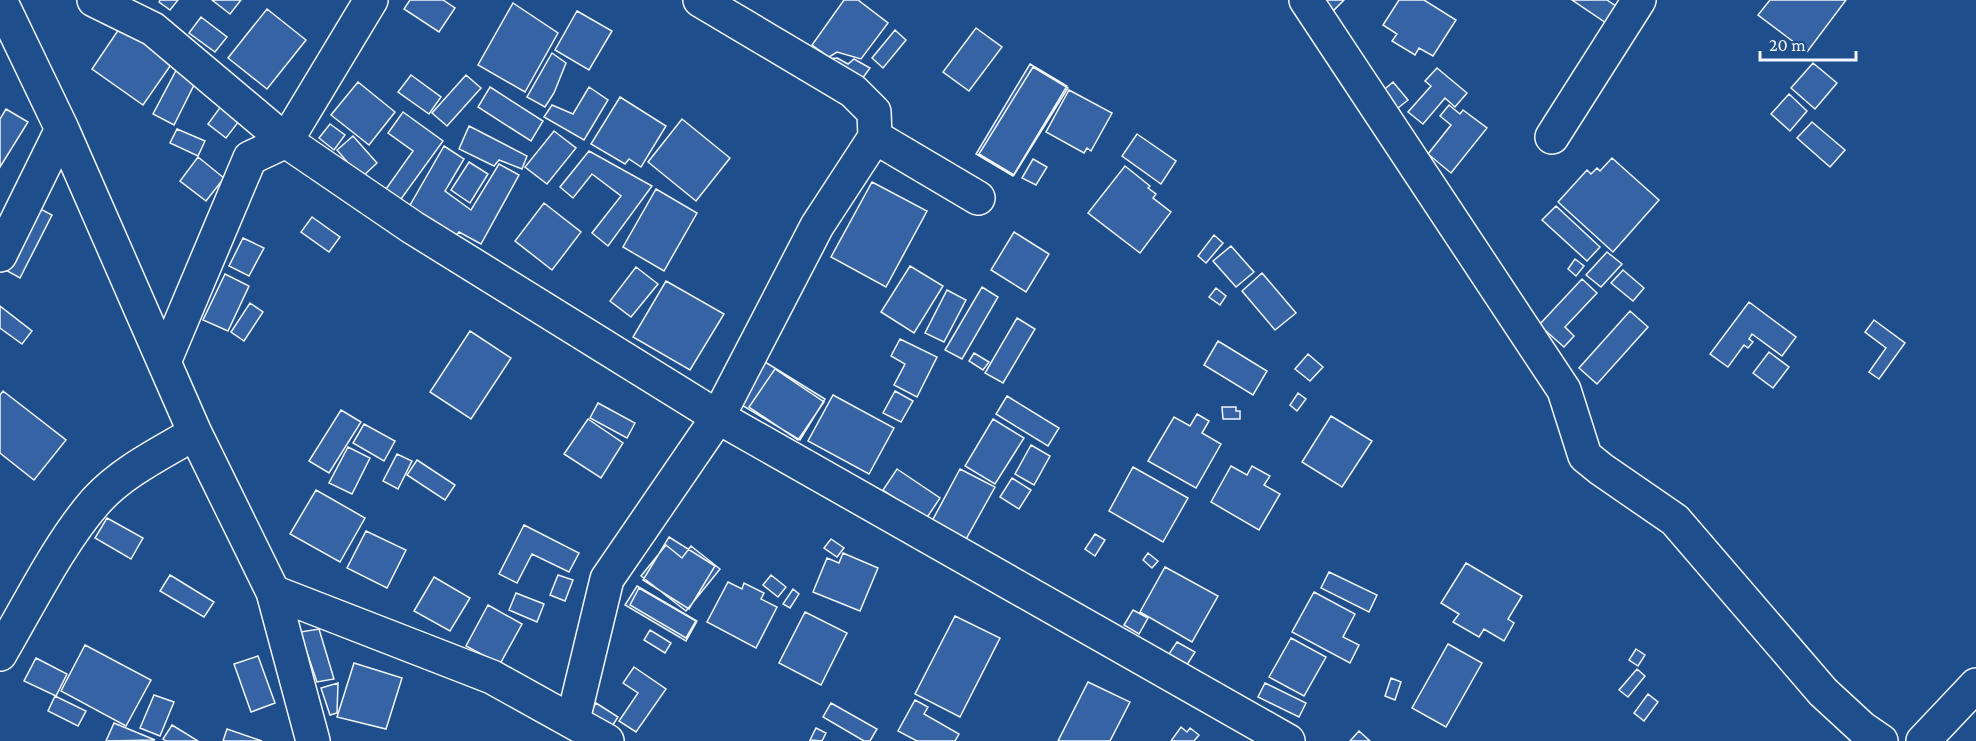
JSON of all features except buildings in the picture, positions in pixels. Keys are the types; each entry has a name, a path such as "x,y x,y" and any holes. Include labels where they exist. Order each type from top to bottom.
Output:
{"street":[{"path":"0,0 62,129 195,433 273,592 313,741"},
{"path":"94,0 153,29 286,141 412,227 718,417 1288,741"},
{"path":"164,362 250,158 286,141 371,0"},
{"path":"573,720 608,579 718,417 817,226 875,137 874,112 854,92 700,0"},
{"path":"1306,0 1564,390 1586,456 1675,520 1822,693 1862,728 1881,741"},
{"path":"1552,138 1640,0"},
{"path":"0,255 62,129"},
{"path":"875,137 978,198"},
{"path":"0,654 69,537 97,500 127,474 195,433"},
{"path":"273,592 492,677 573,720 607,741"},
{"path":"1923,741 1976,686"}]}
